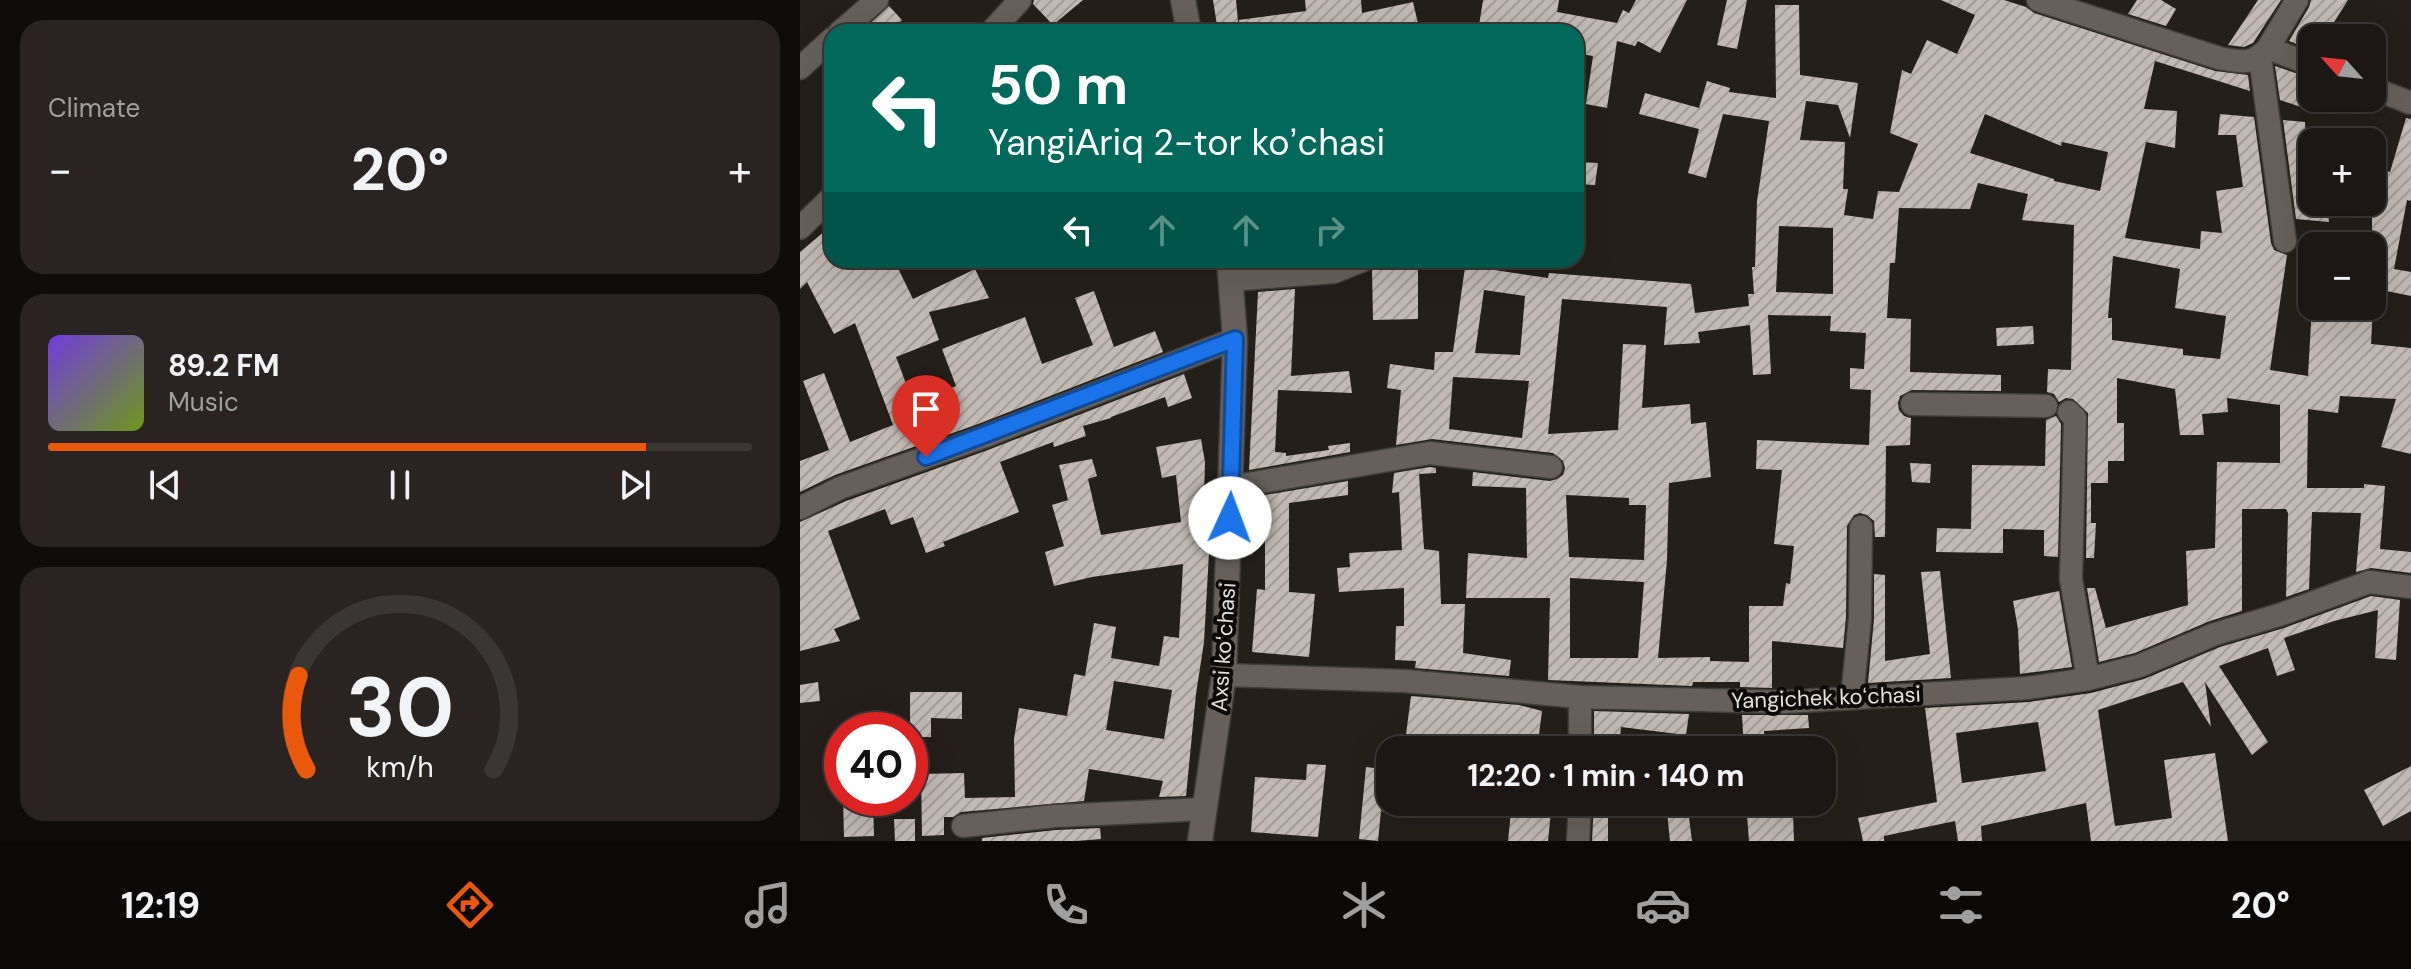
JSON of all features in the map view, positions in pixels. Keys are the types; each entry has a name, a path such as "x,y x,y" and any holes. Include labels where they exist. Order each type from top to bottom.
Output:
{"street":[{"path":"849,24 877,0"},
{"path":"998,24 1020,0"},
{"path":"1183,0 1188,24"},
{"path":"2038,0 2219,58 2244,63 2264,52 2297,0"},
{"path":"800,68 824,46"},
{"path":"2264,52 2298,61"},
{"path":"2264,52 2285,241"},
{"path":"2386,93 2411,103"},
{"path":"800,228 824,205"},
{"path":"1230,270 1334,272 1344,268"},
{"name":"Axsi koʻchasi","path":"1200,841 1224,675 1235,339 1230,270"},
{"path":"800,508 840,488 983,437 1235,339"},
{"path":"1912,404 2046,406"},
{"path":"2069,412 2075,418 2071,579 2088,679"},
{"path":"1231,487 1430,453 1551,467"},
{"path":"1852,698 1860,618 1861,527"},
{"name":"Yangichek koʻchasi","path":"1224,675 1405,681 1580,697 1785,702 2028,688 2088,679 2139,666 2215,634 2279,615 2369,582 2411,587"},
{"path":"1580,697 1580,736"},
{"path":"963,826 1055,816 1205,809"},
{"path":"1578,841 1579,816"}],"building":[{"path":"1034,0 1083,0 1054,24 1033,4"},
{"path":"1213,0 1236,0 1238,24 1217,24"},
{"path":"1305,0 1361,0 1362,13 1413,2 1418,24 1239,24 1239,20 1306,11"},
{"path":"1483,0 1559,0 1557,12 1617,23 1623,10 1629,13 1636,0 1687,0 1660,53 1638,41 1635,46 1617,41 1607,108 1586,104 1593,56 1584,54 1584,24 1479,24"},
{"path":"1727,0 1747,0 1737,49 1717,45"},
{"path":"1941,0 2004,0 2034,13 2215,71 2248,75 2250,91 2155,61 2144,109 2177,111 2175,148 2146,142 2125,238 2200,249 2201,231 2222,233 2216,191 2243,187 2236,135 2218,135 2220,114 2254,117 2271,243 2274,250 2287,255 2270,370 2308,376 2311,320 2372,320 2371,344 2411,348 2411,454 2381,447 2396,399 2340,396 2338,413 2308,409 2307,488 2364,488 2364,484 2385,486 2380,549 2411,552 2411,573 2371,568 2356,572 2361,513 2312,512 2309,589 2286,597 2286,509 2242,509 2242,611 2135,653 2099,662 2087,588 2095,588 2106,628 2188,605 2186,551 2215,548 2217,462 2280,463 2280,405 2227,398 2228,412 2202,414 2204,435 2180,435 2175,389 2117,378 2117,423 2124,423 2124,461 2108,461 2108,483 2091,483 2091,523 2096,523 2094,558 2086,558 2088,413 2073,399 2066,398 2059,402 2054,394 2047,392 2048,369 2071,370 2074,225 2022,220 2028,194 1978,183 1970,209 1899,208 1895,263 1890,263 1887,318 1911,319 1910,372 2001,375 2001,391 1912,390 1900,396 1899,410 1911,418 1910,445 1886,446 1885,537 1875,537 1874,521 1867,515 1854,515 1847,526 1843,648 1772,641 1772,688 1740,687 1740,682 1693,682 1692,686 1548,680 1550,598 1466,598 1468,553 1527,558 1526,488 1472,486 1473,472 1550,481 1563,475 1563,461 1553,453 1432,439 1396,445 1401,390 1387,388 1390,364 1434,370 1435,352 1453,352 1465,268 1488,268 1548,278 1549,273 1691,284 1695,313 1749,306 1748,294 1754,294 1752,267 1755,267 1757,201 1769,121 1723,114 1706,178 1688,173 1699,129 1639,114 1645,93 1699,108 1707,81 1730,88 1729,92 1776,98 1775,5 1799,5 1800,75 1858,83 1850,138 1838,105 1806,101 1800,140 1845,142 1843,189 1848,189 1844,215 1873,219 1878,191 1899,192 1918,144 1890,133 1902,70 1911,74 1927,40 1957,54 1975,15","holes":["1985,114 2061,146 2062,142 2108,152 2100,191 2054,181 1970,153","1779,226 1833,228 1833,294 1776,292","2113,256 2180,269 2175,308 2226,316 2220,359 2183,355 2183,349 2112,340 2112,318 2108,318","1484,290 1525,296 1520,355 1475,353","1562,299 1667,307 1664,345 1700,343 1698,332 1750,325 1753,375 1771,374 1768,315 1831,316 1830,331 1866,333 1864,369 1850,368 1850,389 1871,390 1869,445 1757,440 1756,469 1782,470 1774,544 1794,546 1790,584 1786,583 1783,606 1749,606 1749,662 1710,661 1710,657 1658,658 1667,560 1669,483 1711,477 1706,422 1691,424 1690,404 1642,408 1646,345 1623,344 1618,430 1548,434","1453,377 1529,381 1522,438 1449,429","1566,495 1629,498 1629,505 1646,505 1644,560 1569,557","1570,578 1644,582 1638,658 1570,658"]},
{"path":"2137,0 2161,0 2176,9 2166,26 2128,14"},
{"path":"2258,0 2281,0 2253,43 2244,47 2228,45"},
{"path":"2311,0 2348,0 2333,24 2299,24"},
{"path":"889,6 902,20 898,24 870,24"},
{"path":"2298,26 2298,45 2289,41"},
{"path":"2275,66 2298,74 2298,106 2280,100"},
{"path":"2406,118 2411,119 2411,201 2407,200 2394,269 2411,272 2411,296 2386,291 2386,232 2372,232 2372,216 2386,216 2386,171 2390,172"},
{"path":"2283,120 2305,122 2305,128 2298,128 2298,216 2328,216 2329,222 2296,219"},
{"path":"1584,162 1598,163 1595,185 1584,184"},
{"path":"824,232 824,268 898,268 913,299 975,269 989,298 929,312 939,340 896,357 913,402 956,386 942,349 1025,317 1042,364 1093,345 1075,298 1094,291 1114,347 1155,331 1163,352 978,424 835,475 800,492 800,461 829,450 803,381 824,373 850,442 893,425 855,323 834,334 807,282 800,289 800,252"},
{"path":"1374,268 1418,268 1418,319 1373,320"},
{"path":"1295,289 1291,376 1349,371 1352,393 1278,390 1275,452 1286,453 1286,456 1329,450 1328,446 1350,443 1350,452 1249,470 1258,292"},
{"path":"2033,326 2034,344 1997,346 1996,328"},
{"path":"1184,374 1192,398 1168,407 1165,397 1083,426 1086,436 1054,447 1053,442 1000,462 1019,512 943,542 945,546 926,553 913,517 891,525 885,509 828,531 860,619 834,629 840,641 800,651 800,522 846,501"},
{"path":"2056,416 2061,424 2058,557 2044,556 2044,530 2003,529 2003,553 1936,552 1937,528 1971,529 1972,465 2045,466 2046,420"},
{"path":"1201,439 1205,462 1203,536 1210,535 1204,642 1186,796 1159,797 1163,781 1089,769 1084,801 961,812 953,817 944,817 944,835 922,836 922,816 928,816 928,774 964,773 965,798 1015,797 1014,739 1019,708 1067,716 1074,674 1085,676 1094,623 1116,627 1111,658 1159,666 1164,636 1179,638 1183,564 1092,577 1054,586 1045,552 1064,546 1052,505 1068,500 1059,465 1092,459 1097,476 1088,479 1101,535 1181,522 1176,475 1162,478 1156,447","holes":["1114,681 1172,690 1164,739 1106,730"]},
{"path":"1910,463 1931,464 1930,483 1912,482"},
{"path":"1436,468 1436,473 1419,474 1424,549 1439,551 1441,604 1465,604 1463,653 1511,660 1509,676 1415,668 1416,661 1395,660 1396,626 1404,626 1404,588 1339,592 1337,568 1350,567 1349,553 1402,550 1399,492 1392,493 1394,473"},
{"path":"1348,481 1348,495 1289,503 1289,592 1315,594 1309,657 1252,652 1257,589 1265,590 1265,495"},
{"path":"1940,571 1951,678 1868,683 1874,619 1874,574 1885,575 1885,661 1930,654 1921,572"},
{"path":"2059,591 2072,667 2020,674 2013,601"},
{"path":"2371,596 2400,600 2396,660 2375,658 2378,610 2284,638 2295,670 2277,676 2268,648 2219,666 2268,742 2252,755 2205,682 2211,727 2183,682 2098,710 2115,826 2172,818 2164,760 2215,753 2228,841 2091,841 2086,803 1981,826 1982,841 1958,841 1955,821 1884,836 1884,841 1863,841 1858,818 1937,802 1925,708 2029,702 2091,693 2144,679 2220,647 2284,628","holes":["2038,722 2046,771 1962,783 1956,733"]},
{"path":"818,682 820,701 800,703 800,685"},
{"path":"910,692 962,692 962,719 931,718 931,737 928,737 928,712 910,712"},
{"path":"1411,696 1519,705 1542,711 1539,736 1406,736"},
{"path":"1594,711 1689,714 1686,735 1621,727 1620,736 1594,736"},
{"path":"1742,715 1808,715 1809,728 1764,731 1764,736 1743,736"},
{"path":"1307,764 1326,765 1318,837 1251,832 1255,777 1306,780"},
{"path":"2411,766 2411,811 2383,826 2364,790"},
{"path":"1366,767 1376,768 1376,816 1380,816 1378,841 1359,839"},
{"path":"843,816 873,816 874,836 844,837"},
{"path":"1511,816 1551,816 1548,841 1508,841"},
{"path":"1593,816 1608,816 1608,841 1592,841"},
{"path":"1667,816 1689,816 1692,841 1670,841"},
{"path":"1747,816 1793,816 1794,841 1749,841"},
{"path":"894,819 915,819 915,841 895,841"},
{"path":"1100,828 1101,839 982,841 982,838"}],"route":[{"path":"926,457 1235,339 1230,518"}]}
